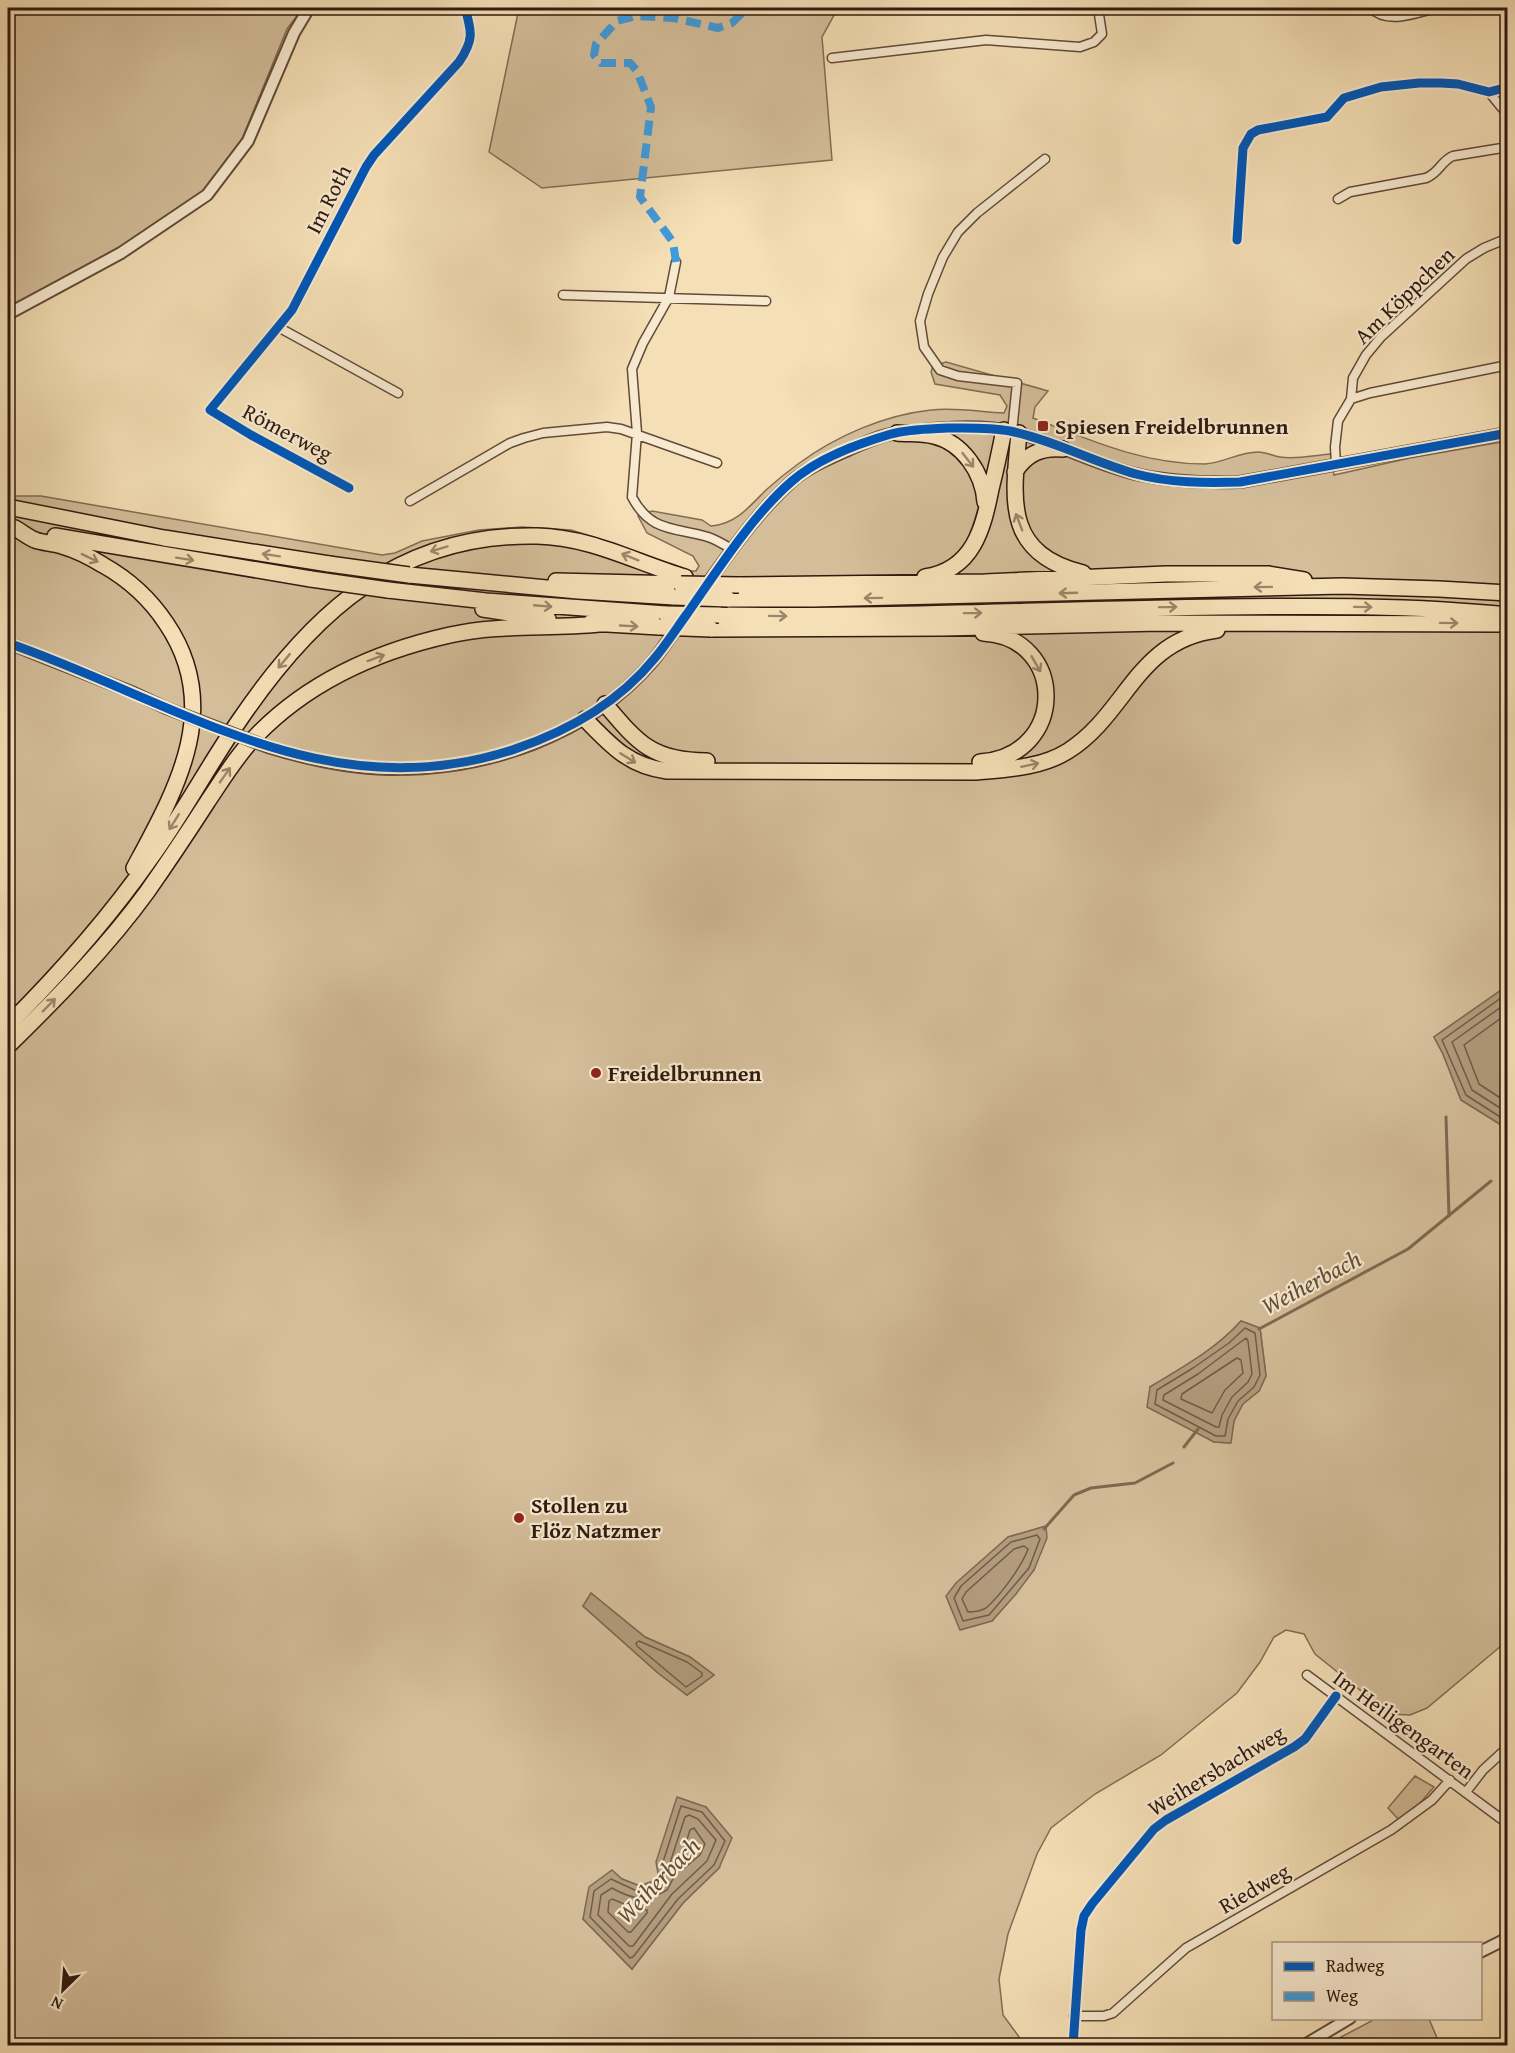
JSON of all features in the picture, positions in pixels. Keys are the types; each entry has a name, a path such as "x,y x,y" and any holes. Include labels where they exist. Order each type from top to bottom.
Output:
{"highway":[{"path":"1012,432 1016,514 1028,542 1056,565 1097,576"},
{"path":"873,582 930,576 963,560 979,536 1012,432"},
{"path":"897,433 934,436 949,441 961,451 971,462 984,491 986,516"},
{"path":"1015,472 1029,455 1051,448 1063,449"},
{"path":"8,507 164,538 329,564 487,583 680,586 986,582 1097,576 1268,574 1342,586"},
{"path":"11,527 311,579 422,594 663,620 711,629 1265,623 1508,624"},
{"path":"11,527 35,539 61,545 82,554 129,582 155,607 173,633 186,660 193,706 191,737 177,782 164,811 111,911"},
{"path":"8,1025 56,975 111,911 151,858 241,718 271,677 320,621 365,584 431,552 459,543 496,537 538,536 578,541 613,550 680,586 728,598 813,599 1342,586 1508,594"},
{"path":"422,594 502,613 599,624"},
{"path":"8,1046 83,969 146,894 220,782 255,737 298,699 329,679 364,662 404,647 451,635 493,628 561,627 719,615 823,616 1307,606 1422,608 1508,615"},
{"path":"585,719 626,758 641,765 667,771 964,772 1031,766 1051,760 1083,741 1097,727 1142,670 1170,646 1208,631 1265,623"},
{"path":"605,704 630,734 642,744 657,753 690,761 974,763 994,761 1009,756 1030,741 1038,729 1047,702 1045,685 1035,660 1024,648 1009,638 942,628"}],"street":[{"path":"8,314 121,253 207,195 248,141 294,33 309,8"},
{"name":"Im Roth","path":"210,410 292,310 374,155 468,50 471,28 465,8"},
{"path":"832,58 986,40 1080,47 1094,42 1102,34 1098,8"},
{"path":"1371,8 1388,16 1408,15 1436,8"},
{"path":"1237,240 1243,148 1251,134 1258,130 1327,117 1344,98 1381,87 1441,83 1458,84 1489,92 1508,87"},
{"path":"1489,92 1502,108 1508,110"},
{"path":"1338,199 1350,192 1433,176 1448,158 1453,156 1508,147"},
{"path":"1012,432 1017,383 958,376 940,370 924,347 920,321 943,257 958,232 977,213 1045,159"},
{"name":"Am Köppchen","path":"1336,464 1338,421 1351,399 1353,378 1381,337 1466,259 1508,238"},
{"path":"676,262 669,297 643,343 632,369 637,433 632,497 650,521 664,528 707,536 733,550"},
{"path":"563,295 766,301"},
{"path":"278,327 398,393"},
{"path":"1351,399 1370,393 1508,365"},
{"name":"Römerweg","path":"210,410 349,488"},
{"path":"410,501 510,443 543,433 607,427 637,433 717,463"},
{"path":"8,643 166,708 298,756 349,766 387,769 459,765 551,737 585,719 605,704 652,662 761,513 792,480 827,459 864,443 897,433 970,428 1012,432 1138,474 1206,483 1240,482 1508,433"},
{"name":"Im Heiligengarten","path":"1307,1675 1508,1824"},
{"name":"Weihersbachweg","path":"1072,2046 1084,1916 1154,1829 1305,1739 1336,1696"},
{"path":"1466,1792 1483,1770 1508,1747"},
{"name":"Riedweg","path":"1074,2016 1104,2016 1113,2013 1185,1948 1391,1830 1432,1800 1450,1780"},
{"path":"1482,1951 1508,1938"},
{"path":"1303,2046 1348,2020"}],"shaded area":[{"path":"8,8 303,8 287,29 242,139 205,194 124,245 8,308"},
{"path":"519,8 838,8 822,37 832,160 542,188 489,152"},
{"path":"946,362 1048,391 1035,407 1033,418 1117,449 1182,463 1212,463 1258,452 1286,458 1331,454 1334,475 1410,458 1507,441 1507,986 1434,1037 1461,1100 1507,1128 1507,1641 1427,1708 1410,1715 1390,1714 1315,1654 1304,1634 1286,1630 1274,1637 1260,1662 1237,1693 1161,1755 1095,1794 1051,1828 1037,1854 1008,1934 999,1979 1003,2015 1025,2045 8,2045 8,496 41,496 382,555 395,553 422,541 479,530 522,527 571,530 614,543 687,571 696,571 699,566 693,556 647,533 638,516 652,511 702,520 711,526 720,525 742,514 794,467 828,444 861,428 896,417 940,409 1004,413 1007,406 1000,395 935,384 931,372 933,366","holes":["1241,1321 1260,1328 1266,1376 1259,1391 1243,1403 1234,1421 1230,1443 1214,1442 1196,1432 1150,1387 1175,1373","1046,1526 1034,1570 992,1621 1008,1537","591,1593 645,1637 690,1657 714,1675 687,1695 658,1673 583,1606","719,1868 683,1903 632,1969 583,1919 622,1879 640,1886 659,1879"]},
{"path":"1415,1776 1434,1787 1414,1810 1399,1820 1388,1808"},
{"path":"1373,2020 1429,2020 1440,2045 1326,2045"}],"water":[{"path":"1507,986 1508,1128 1506,1128 1461,1100 1434,1037"},
{"path":"1241,1321 1260,1328 1266,1376 1259,1391 1243,1404 1234,1421 1231,1443 1214,1442 1147,1407 1150,1387 1210,1349"},
{"path":"1046,1526 1047,1538 1034,1570 1016,1594 992,1621 960,1630 946,1596 956,1583 1008,1537"},
{"path":"591,1593 645,1637 690,1657 714,1675 687,1695 658,1673 583,1606"},
{"path":"677,1797 706,1807 732,1838 719,1868 683,1903 632,1969 583,1919 589,1887 612,1870 622,1879 640,1886 659,1879 656,1862"}],"waterway":[{"path":"1446,1117 1449,1216"},
{"name":"Weiherbach","path":"1259,1329 1408,1249 1491,1181"},
{"name":"Weiherbach","path":"1184,1447 1198,1429"},
{"name":"Weiherbach","path":"1044,1529 1074,1495 1091,1488 1135,1483 1173,1463"}],"marked path":[{"path":"676,262 673,242 640,197 651,107 637,71 630,63 601,63 594,55 596,44 617,21 636,16 674,18 718,28 732,23 747,8"}],"cycle path":[{"path":"349,488 210,410 292,310 374,155 459,62 467,48 470,36 465,8"},
{"path":"1237,240 1243,148 1251,134 1258,130 1327,117 1344,98 1381,87 1441,83 1458,84 1489,92 1508,87"},
{"path":"8,643 255,742 317,759 380,767 446,765 535,742 573,724 608,702 640,675 658,654 736,545 763,511 791,482 813,466 838,453 878,438 912,430 986,428 1026,435 1149,477 1174,481 1240,482 1508,433"},
{"path":"1073,2046 1081,1930 1084,1916 1092,1904 1154,1829 1305,1739 1336,1696"}],"place":[{"name":"Spiesen Freidelbrunnen","path":"1043,426"},
{"name":"Freidelbrunnen","path":"596,1073"},
{"name":"Stollen zu Flöz Natzmer","path":"519,1518"}]}
